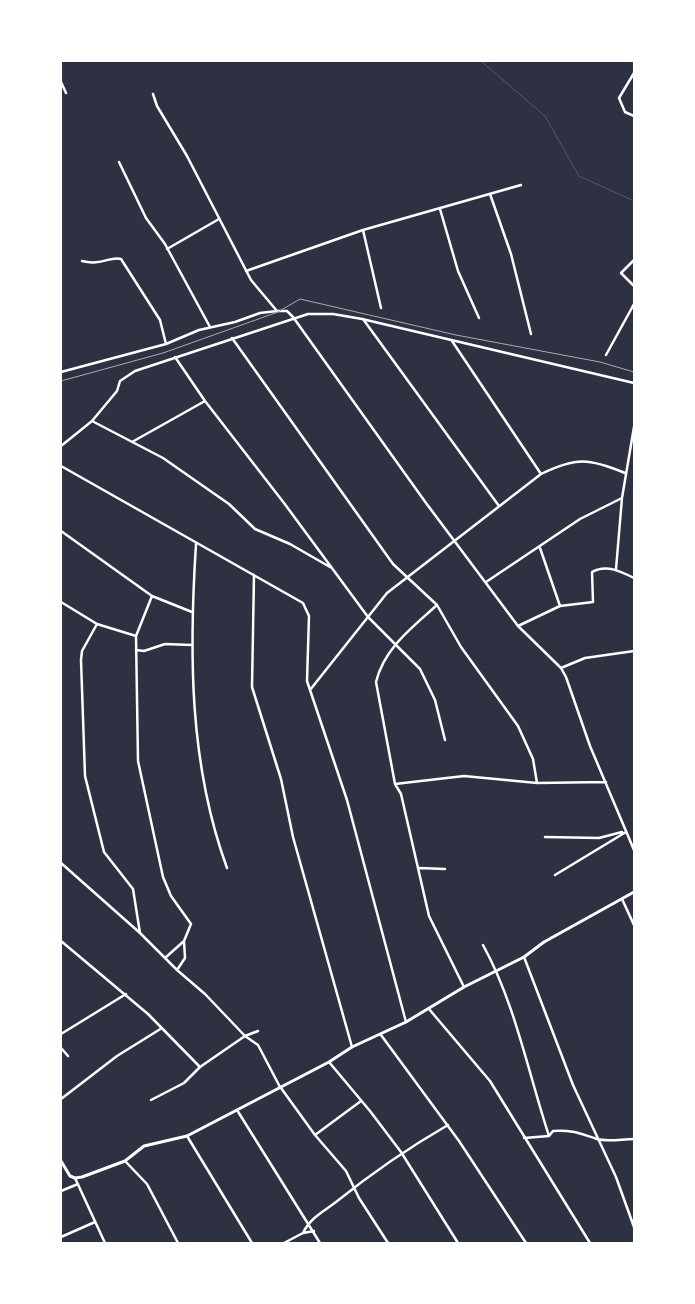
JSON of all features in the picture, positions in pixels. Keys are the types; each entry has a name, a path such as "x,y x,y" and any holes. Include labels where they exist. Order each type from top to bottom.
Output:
{"street":[{"path":"634,73 618,98 624,112 634,116"},
{"path":"61,82 66,93"},
{"path":"153,94 157,106 187,156 246,271 258,290 277,311"},
{"path":"119,162 146,218 167,249 211,327"},
{"path":"246,271 364,230 521,185"},
{"path":"490,194 511,254 531,334"},
{"path":"440,209 458,272 479,318"},
{"path":"167,249 219,219"},
{"path":"364,230 381,308"},
{"path":"82,261 98,264 114,258 121,259 160,320 166,344"},
{"path":"634,260 621,273 634,286"},
{"path":"606,355 634,304"},
{"path":"61,372 166,344 211,327 260,313 287,311 518,626 561,668 574,696 590,746 634,850"},
{"path":"61,446 92,421 117,391 120,381 128,374 175,356 293,317 308,314 333,314 362,319 634,383"},
{"path":"362,319 499,506"},
{"path":"232,338 393,564 437,605 461,647 518,726 533,759 537,783"},
{"path":"452,341 541,474"},
{"path":"175,356 205,400 368,617 420,669 429,684 445,740"},
{"path":"132,442 205,400"},
{"path":"92,421 163,458 230,504 256,529 290,544 332,568"},
{"path":"616,570 625,473 634,427"},
{"path":"310,690 387,593 541,474 563,463 580,461 599,462 625,473"},
{"path":"61,466 303,603 307,608 309,616 306,667 310,690 347,800 406,1022"},
{"path":"486,582 580,519 622,498"},
{"path":"61,531 152,596 192,612"},
{"path":"196,544 192,646 198,758 207,800 227,868"},
{"path":"540,547 560,606"},
{"path":"518,626 560,606 593,602 592,572 599,568 616,570 634,578"},
{"path":"254,575 252,687 281,779 293,837 352,1047"},
{"path":"152,596 136,636 138,760 163,877 171,896 191,924 184,941 184,958 177,970"},
{"path":"61,602 98,624 136,636"},
{"path":"437,605 396,643 379,670 376,682 395,784 401,794 430,916 464,987"},
{"path":"98,624 82,650 81,660 82,748 85,776 104,852 133,889 140,932"},
{"path":"136,650 144,651 165,644 192,646"},
{"path":"561,668 585,658 634,651"},
{"path":"395,784 464,776 537,783 606,782"},
{"path":"545,837 599,838 626,832"},
{"path":"555,875 626,832"},
{"path":"61,863 140,932 177,970 205,994 244,1036 258,1045 281,1087 315,1135 346,1171 388,1243"},
{"path":"418,868 444,869"},
{"path":"75,1178 125,1161 144,1146 187,1136 329,1062 352,1047 406,1022 464,987 524,957 544,942 634,892"},
{"path":"622,899 634,925"},
{"path":"61,941 126,994 200,1067"},
{"path":"165,958 184,941"},
{"path":"483,944 497,970 549,1136"},
{"path":"524,957 573,1085 616,1177 634,1227"},
{"path":"61,1034 126,994"},
{"path":"429,1009 490,1081 590,1243"},
{"path":"61,1099 117,1056 162,1028"},
{"path":"150,1100 184,1083 200,1067 244,1036 258,1031"},
{"path":"381,1035 448,1125 526,1243"},
{"path":"61,1048 68,1056"},
{"path":"329,1062 361,1100 400,1152 458,1243"},
{"path":"315,1135 361,1100"},
{"path":"237,1110 320,1243"},
{"path":"303,1233 308,1222 400,1152 448,1125"},
{"path":"524,1138 549,1136 553,1131 568,1130 581,1132 598,1139 634,1139"},
{"path":"187,1136 230,1210 252,1243"},
{"path":"61,1161 70,1176 75,1178 105,1243"},
{"path":"125,1161 146,1184 178,1243"},
{"path":"61,1192 78,1184"},
{"path":"61,1237 95,1222"},
{"path":"284,1243 303,1233 314,1232"}],"waterway":[{"path":"481,61 545,116 579,176 634,201"}],"railway":[{"path":"61,381 163,353 278,312 300,299 456,335 600,362 634,372"}]}
